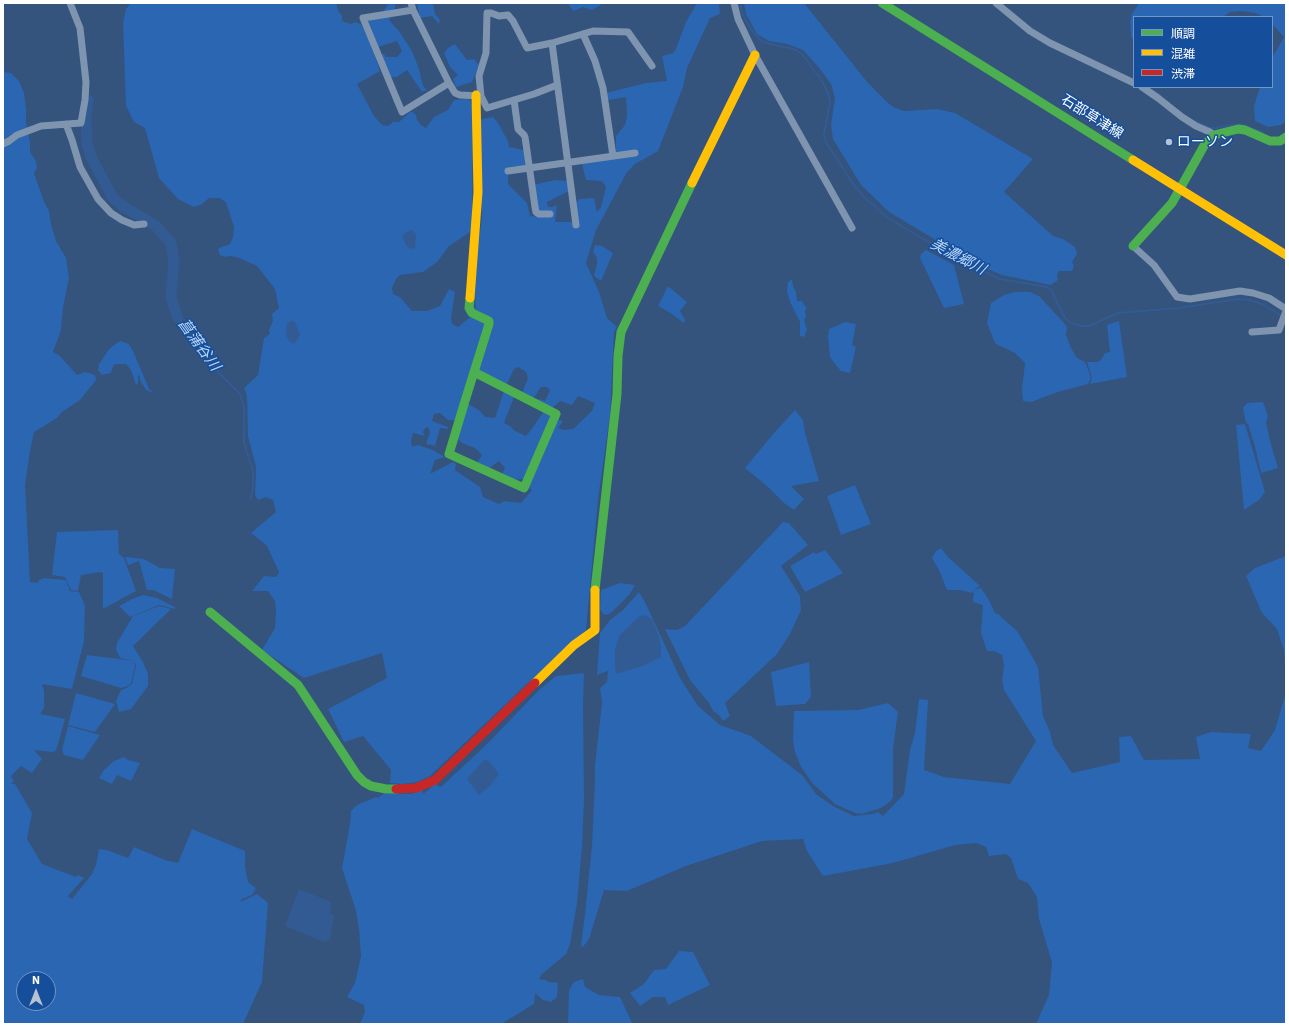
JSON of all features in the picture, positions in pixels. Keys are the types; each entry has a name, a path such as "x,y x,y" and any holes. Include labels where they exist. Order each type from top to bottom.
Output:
{"street":[{"path":"3,144 9,142 17,135 42,126 80,124 85,100 86,82 80,28 70,3"},
{"path":"734,3 739,22 755,54 852,228"},
{"name":"石部草津線","path":"882,3 1286,255"},
{"path":"996,3 1030,31 1050,43 1133,83"},
{"path":"449,83 402,112 363,18 412,6 449,83 455,92 460,95 478,96"},
{"path":"474,372 556,414 524,488 449,454 474,372 489,324 489,321 472,313 469,308 478,192 476,112 479,76 486,53 487,13 499,16 508,15 528,48 552,43 597,30 628,32 652,66"},
{"path":"583,34 603,88 613,156"},
{"path":"552,43 576,225"},
{"path":"210,612 298,685 357,775 370,786 386,789 416,788 435,780 574,645 594,630 597,569 617,394 618,356 621,332 755,54"},
{"path":"476,112 534,94 557,85"},
{"path":"1143,88 1182,117 1214,135"},
{"path":"478,96 486,108"},
{"path":"514,100 518,130 525,137 536,212 539,214 550,214"},
{"path":"66,124 80,167 98,199 111,212 122,220 134,225 144,224"},
{"path":"1252,332 1279,330 1286,311 1269,298 1240,291 1175,299 1154,265 1133,246 1172,203 1205,144 1214,135 1220,132 1238,129 1245,130 1270,141 1280,141 1286,137"},
{"path":"508,171 634,153"}],"shaded area":[{"path":"336,3 338,11 342,16 342,21 351,24 355,22 361,24 369,39 380,71 357,84 374,116 382,125 388,126 393,122 399,122 410,112 413,112 421,125 426,128 434,117 448,110 454,100 470,100 473,107 472,228 470,232 449,246 437,262 423,272 400,275 396,279 392,288 393,294 400,297 412,311 427,311 440,306 449,289 455,292 451,319 452,324 458,327 469,318 476,316 474,272 482,218 480,122 482,119 493,117 508,141 509,147 524,150 526,166 508,167 508,184 527,203 530,216 543,217 538,211 533,185 555,180 568,181 569,191 547,202 548,207 557,205 555,222 573,222 575,204 579,199 594,198 597,212 601,207 606,187 602,181 586,180 582,164 616,153 616,136 625,125 627,116 626,97 608,100 606,93 646,83 667,81 662,56 675,51 686,22 697,3 719,3 720,14 710,18 687,68 683,87 658,151 635,164 627,172 596,230 586,263 599,292 607,318 617,327 614,332 610,415 598,499 586,630 567,646 430,776 418,782 402,784 390,783 391,770 363,736 344,742 328,709 387,678 382,653 304,678 262,650 275,628 275,601 268,591 252,591 264,576 276,577 279,572 267,546 251,533 276,512 273,500 266,497 258,500 255,495 256,467 248,436 247,396 244,388 258,375 264,338 270,334 269,330 273,321 272,314 279,308 275,289 257,266 237,257 225,257 220,255 218,250 219,248 230,244 233,237 234,227 226,202 219,198 209,198 202,204 194,207 178,199 159,178 145,128 134,122 126,106 123,23 126,9 130,4","holes":["518,367 526,372 528,378 522,393 533,399 541,387 547,387 550,390 545,401 540,399 536,401 551,409 560,401 572,405 578,396 595,403 592,411 573,429 564,430 558,428 563,421 551,417 544,411 526,436 515,431 504,423 514,397 504,391 495,418 485,417 480,411 467,403 456,437 462,443 475,448 482,455 477,463 488,469 499,461 505,468 501,476 513,480 522,479 527,487 532,490 521,503 504,501 499,504 483,497 480,487 455,470 456,464 453,462 430,474 435,460 445,457 433,450 418,445 412,447 411,441 413,433 425,436 423,432 425,428 428,427 430,432 426,444 435,446 440,428 448,429 448,427 432,421 434,414 440,413 448,420 455,420 472,368 507,384 514,369"]},
{"path":"389,3 395,3 395,8 389,20 399,31 412,51 419,69 423,86 427,90 422,92 407,70 397,77 389,77 380,54 384,54 386,57 397,57 402,51 397,41 378,47 368,20 380,16"},
{"path":"418,3 433,3 435,14 440,20 439,24 432,16 420,18"},
{"path":"568,3 602,4 592,10 583,7 573,11"},
{"path":"744,3 804,3 868,83 893,107 904,111 937,109 955,113 1033,159 1004,192 1053,236 1063,239 1075,247 1077,254 1072,262 1074,266 1072,271 1059,271 1057,275 1058,280 1051,285 1002,275 974,263 889,212 861,185 833,139 831,125 835,98 831,84 803,50 788,44 769,41 757,34 746,14"},
{"path":"1139,3 1286,3 1286,121 1281,125 1268,127 1255,121 1254,106 1260,88 1273,88 1273,56 1284,37 1273,25 1273,16 1262,16 1242,11 1230,12 1224,16 1133,16 1133,41 1131,36 1130,22 1132,14"},
{"path":"455,44 467,60 474,59 479,65 472,82 456,87 453,79 458,75 450,67 444,53 448,48"},
{"path":"3,72 11,73 19,81 24,93 30,152 36,161 37,168 34,173 44,202 49,211 56,241 66,258 69,278 63,307 61,330 53,352 60,356 77,375 85,372 95,375 96,380 80,400 62,412 57,418 34,432 30,451 25,485 30,582 37,583 39,580 44,578 66,580 70,591 79,592 85,606 84,641 72,689 42,684 44,691 44,708 40,714 65,719 56,751 34,750 42,759 32,773 21,766 11,776 14,781 11,784 15,784 32,813 27,839 42,864 76,877 78,875 84,878 68,896 72,899 92,874 96,865 99,849 107,850 128,858 134,847 165,860 178,863 192,829 245,851 245,867 248,882 256,888 252,895 242,899 240,902 257,894 268,903 262,982 243,1024 3,1024"},
{"path":"413,230 416,235 415,248 410,249 406,245 402,236 406,232"},
{"path":"595,245 602,246 613,253 601,281 594,276 597,263 597,258 593,252"},
{"path":"926,250 954,265 964,304 944,308 920,258 921,254"},
{"path":"792,279 797,301 802,301 807,309 805,310 806,317 804,320 807,330 804,337 800,336 800,322 790,302 787,291 788,282"},
{"path":"668,286 687,302 680,311 685,320 684,323 658,306"},
{"path":"1015,292 1030,292 1039,296 1064,323 1067,327 1066,335 1071,348 1077,358 1085,362 1089,372 1091,378 1088,384 1058,392 1031,402 1023,401 1022,389 1025,363 1015,353 995,343 987,323 991,303 1004,295"},
{"path":"291,320 295,322 300,335 294,344 289,341 286,335 287,324"},
{"path":"1119,321 1127,377 1090,384 1092,378 1087,362 1097,362 1101,360 1105,353 1110,352 1107,325"},
{"path":"845,322 856,324 852,345 856,347 850,373 841,371 835,364 830,357 829,348 829,329"},
{"path":"120,341 129,344 149,389 154,393 146,390 139,375 138,383 136,385 131,370 126,364 116,364 113,366 111,373 102,375 98,370 99,364 110,348"},
{"path":"1263,402 1268,416 1266,422 1270,441 1278,468 1261,473 1243,408 1247,403"},
{"path":"795,410 803,420 805,433 819,481 791,486 804,499 794,510 745,468"},
{"path":"1245,424 1265,492 1259,500 1244,510 1236,425"},
{"path":"855,485 871,524 841,535 827,496"},
{"path":"783,522 789,523 808,545 781,566 800,596 801,610 790,634 777,654 725,703 730,716 723,721 719,715 713,711 709,703 690,680 665,629 677,630 685,626"},
{"path":"118,530 119,554 124,558 136,591 103,609 103,573 100,572 81,575 78,591 71,590 65,577 52,575 57,532"},
{"path":"941,548 948,557 980,586 972,593 960,590 947,590 939,570 932,558 936,551"},
{"path":"825,550 843,573 805,592 790,566 814,552 816,554"},
{"path":"1286,556 1286,681 1284,650 1277,629 1262,613 1246,576 1255,568"},
{"path":"125,557 144,559 160,568 175,569 172,599 153,590 147,590 139,561 128,565"},
{"path":"620,583 635,585 630,594 612,612 607,615 603,614 600,609 601,590"},
{"path":"981,588 995,613 1017,631 1038,667 1043,716 1050,732 1053,745 1072,773 1120,762 1119,737 1131,736 1144,760 1200,759 1196,737 1211,732 1251,734 1248,748 1261,751 1275,730 1286,692 1286,1024 1036,1024 1049,995 1052,962 1039,919 1037,897 1028,883 1018,879 1011,858 1006,854 989,856 986,847 977,843 955,845 893,863 823,876 807,851 803,839 762,841 686,866 627,891 604,890 589,939 583,947 581,946 592,846 595,765 602,703 600,688 607,682 608,671 597,675 600,633 610,620 623,610 639,592 680,678 698,706 720,725 751,736 802,775 816,794 833,806 854,816 878,812 883,816 904,794 910,750 915,733 919,699 928,700 924,770 944,777 1010,784 1036,741 1004,690 1002,680 1004,666 1002,655 994,651 987,651 981,633 983,605 973,602 974,590"},
{"path":"143,595 157,598 175,607 175,609 159,605 130,617 119,606"},
{"path":"159,606 171,609 133,646 143,662 148,674 148,686 131,709 119,712 116,701 121,690 128,687 132,683 136,666 134,661 120,658 116,649 117,643 133,616"},
{"path":"643,615 652,619 659,636 661,657 645,665 617,674 615,669 615,649 619,636 637,618"},
{"path":"87,655 134,661 135,666 131,683 128,686 121,688 81,676"},
{"path":"809,662 811,697 805,704 776,706 771,672"},
{"path":"584,673 584,798 582,847 577,903 570,944 566,954 541,975 539,979 558,983 557,997 551,1002 543,1000 535,993 534,1004 501,1024 360,1024 365,1012 364,1005 347,997 355,983 361,956 356,911 342,868 351,811 357,805 376,797 378,798 383,794 411,794 422,790 422,795 435,784 441,787 487,744 540,689 556,676"},
{"path":"76,693 115,704 95,732 68,725"},
{"path":"888,703 898,712 893,749 893,797 891,801 881,808 862,814 855,813 835,804 812,783 800,765 795,752 793,740 794,711 858,710"},
{"path":"68,726 100,735 83,760 64,755 62,750"},
{"path":"124,757 128,760 140,763 131,781 117,775 112,784 99,778 104,770 114,761"},
{"path":"484,760 489,761 499,774 490,786 479,795 467,779"},
{"path":"299,889 331,902 330,914 334,915 330,939 324,942 285,926"},
{"path":"679,951 693,952 710,985 668,1005 665,997 653,997 640,1006 630,993 644,984 654,970 666,969"},
{"path":"583,979 585,987 599,995 620,997 632,1023 568,1024 569,990 574,982"}],"waterway":[{"name":"美濃郷川","path":"740,3 743,15 751,29 760,40 770,44 794,49 801,53 822,81 828,93 830,102 824,134 826,142 853,184 864,197 888,218 954,257 1000,279 1047,287 1052,291 1066,319 1081,326 1089,326 1118,313 1179,308 1238,299 1250,300 1262,304 1282,316"},
{"path":"1152,90 1160,95"},
{"name":"菖蒲谷川","path":"88,100 86,118 87,144 92,159 113,198 124,207 155,225 171,243 174,262 171,294 178,318"},
{"path":"1192,120 1210,128 1240,124 1263,132"},
{"name":"菖蒲谷川","path":"178,318 184,328 202,347 217,371 240,394 244,407 244,443 253,471 253,488 250,500"}],"traffic: fast":[{"path":"882,3 1133,160"},
{"path":"1133,246 1172,203 1205,144 1214,135 1238,129 1245,130 1270,141 1280,141 1286,137"},
{"path":"595,590 617,394 618,356 621,332 692,183"},
{"path":"470,298 469,308 472,313 489,321 489,324 465,401 449,454 524,488 556,414 474,372"},
{"path":"210,612 298,685 357,775 364,782 371,786 396,789"}],"traffic: slow":[{"path":"692,183 755,55"},
{"path":"470,298 478,192 476,95"},
{"path":"1133,160 1286,255"},
{"path":"535,683 574,645 595,630 595,590"}],"traffic: jam":[{"path":"396,789 416,788 435,780 535,683"}],"place":[{"name":"ローソン","path":"1169,142"}]}
